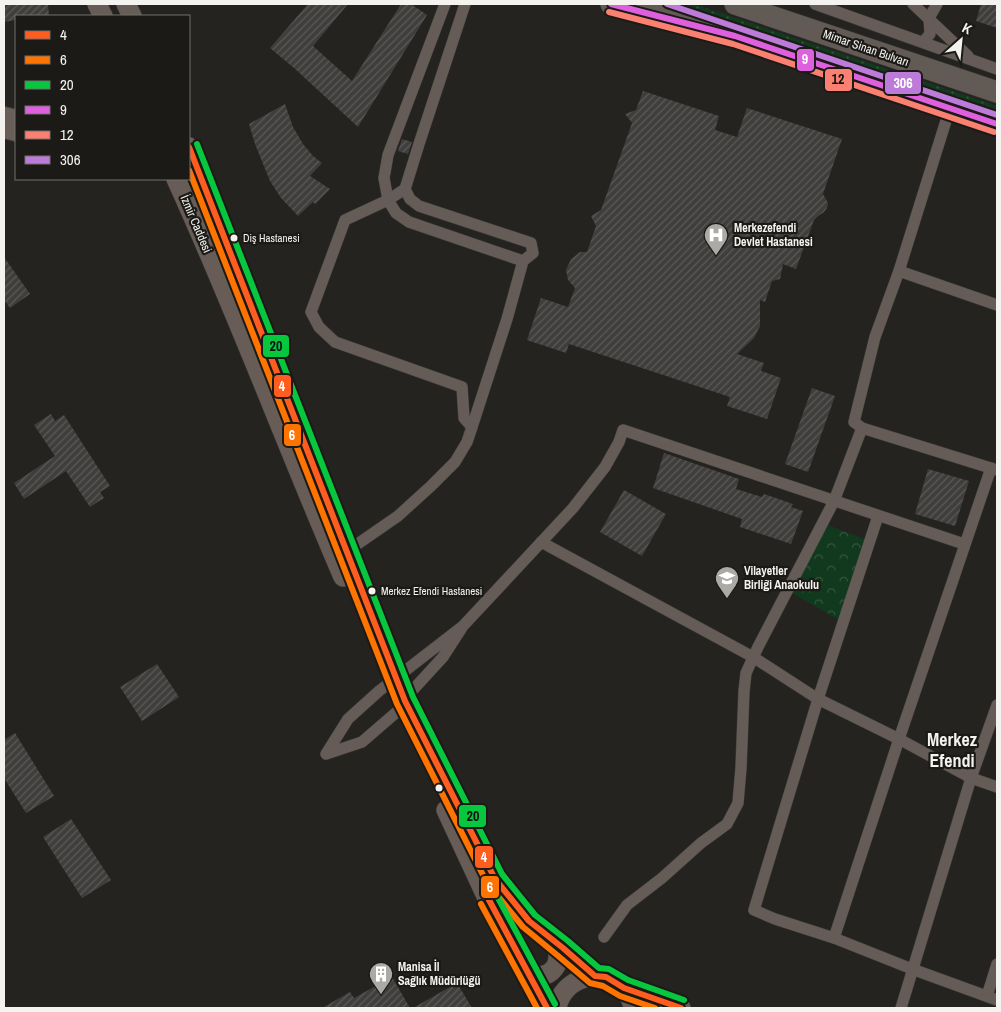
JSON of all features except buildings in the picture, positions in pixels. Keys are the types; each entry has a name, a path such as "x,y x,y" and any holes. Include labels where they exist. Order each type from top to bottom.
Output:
{"highway":[{"path":"611,4 735,36"},
{"path":"640,4 997,124"},
{"name":"Mimar Sinan Bulvarı","path":"736,4 997,92"}],"main road":[{"name":"İzmir Caddesi","path":"190,150 340,555 402,705 486,896 547,1008"},
{"name":"İzmir Caddesi","path":"179,185 224,289 312,506 340,555"},
{"name":"İzmir Caddesi","path":"402,705 495,879 529,921 595,976"},
{"path":"525,969 537,976 548,975 555,968 558,957 556,947 550,938"},
{"path":"557,1008 563,992 572,983 583,978 595,976 606,977 624,988 682,1008"},
{"path":"624,988 634,1008"}],"street":[{"path":"445,4 388,155 384,178 388,200 396,213 409,222 523,261"},
{"path":"465,4 418,144 405,189 388,200 345,220 311,312 319,327 335,342 462,387 464,418 472,427"},
{"path":"815,4 997,69"},
{"path":"913,4 972,60"},
{"path":"923,42 930,34 929,18 937,4"},
{"path":"834,938 964,544 994,469 862,428 854,422 875,337 899,271 950,108"},
{"path":"167,180 179,185"},
{"path":"340,555 398,516 455,462 467,442 507,319 523,261 533,253 531,244 420,206 410,199 405,189"},
{"path":"899,271 997,305"},
{"path":"604,937 627,905 727,824 738,803 742,768 746,673 834,501 862,428"},
{"path":"463,626 443,657 410,693 402,705 362,742 326,754 348,719 392,680 463,626 573,508 604,467 619,442 623,430 964,544"},
{"path":"878,516 818,699 754,910 992,998 997,964"},
{"path":"541,542 753,658 818,699 899,739 971,778 997,787"},
{"path":"901,1008 971,778 997,705"}],"green space":[{"path":"669,4 694,4 997,106 997,115"},
{"path":"822,523 867,540 841,621 792,593"}],"transit line":[{"name":"9","path":"611,4 735,36 997,124"},
{"name":"306","path":"667,4 997,115"},
{"name":"12","path":"609,12 733,44 994,132"},
{"name":"20","path":"197,144 413,697 502,874 535,915 599,968 609,969 628,980 684,1000"},
{"name":"4","path":"190,150 405,701 495,879 529,921 595,976 606,977 624,988 681,1008"},
{"name":"6","path":"190,173 397,704 487,883 523,927 590,983 603,986 620,996 655,1008"},
{"name":"20","path":"497,896 555,1004"},
{"name":"4","path":"489,900 547,1008"},
{"name":"6","path":"481,904 537,1008"}],"place":[{"name":"Diş Hastanesi","path":"234,238"},
{"name":"Merkezefendi Devlet Hastanesi","path":"716,256"},
{"name":"Merkez Efendi Hastanesi","path":"372,591"},
{"name":"Vilayetler Birliği Anaokulu","path":"727,599"},
{"name":"Manisa İl Sağlık Müdürlüğü","path":"381,995"}],"district":[{"name":"Merkez Efendi","path":"952,750"}]}
